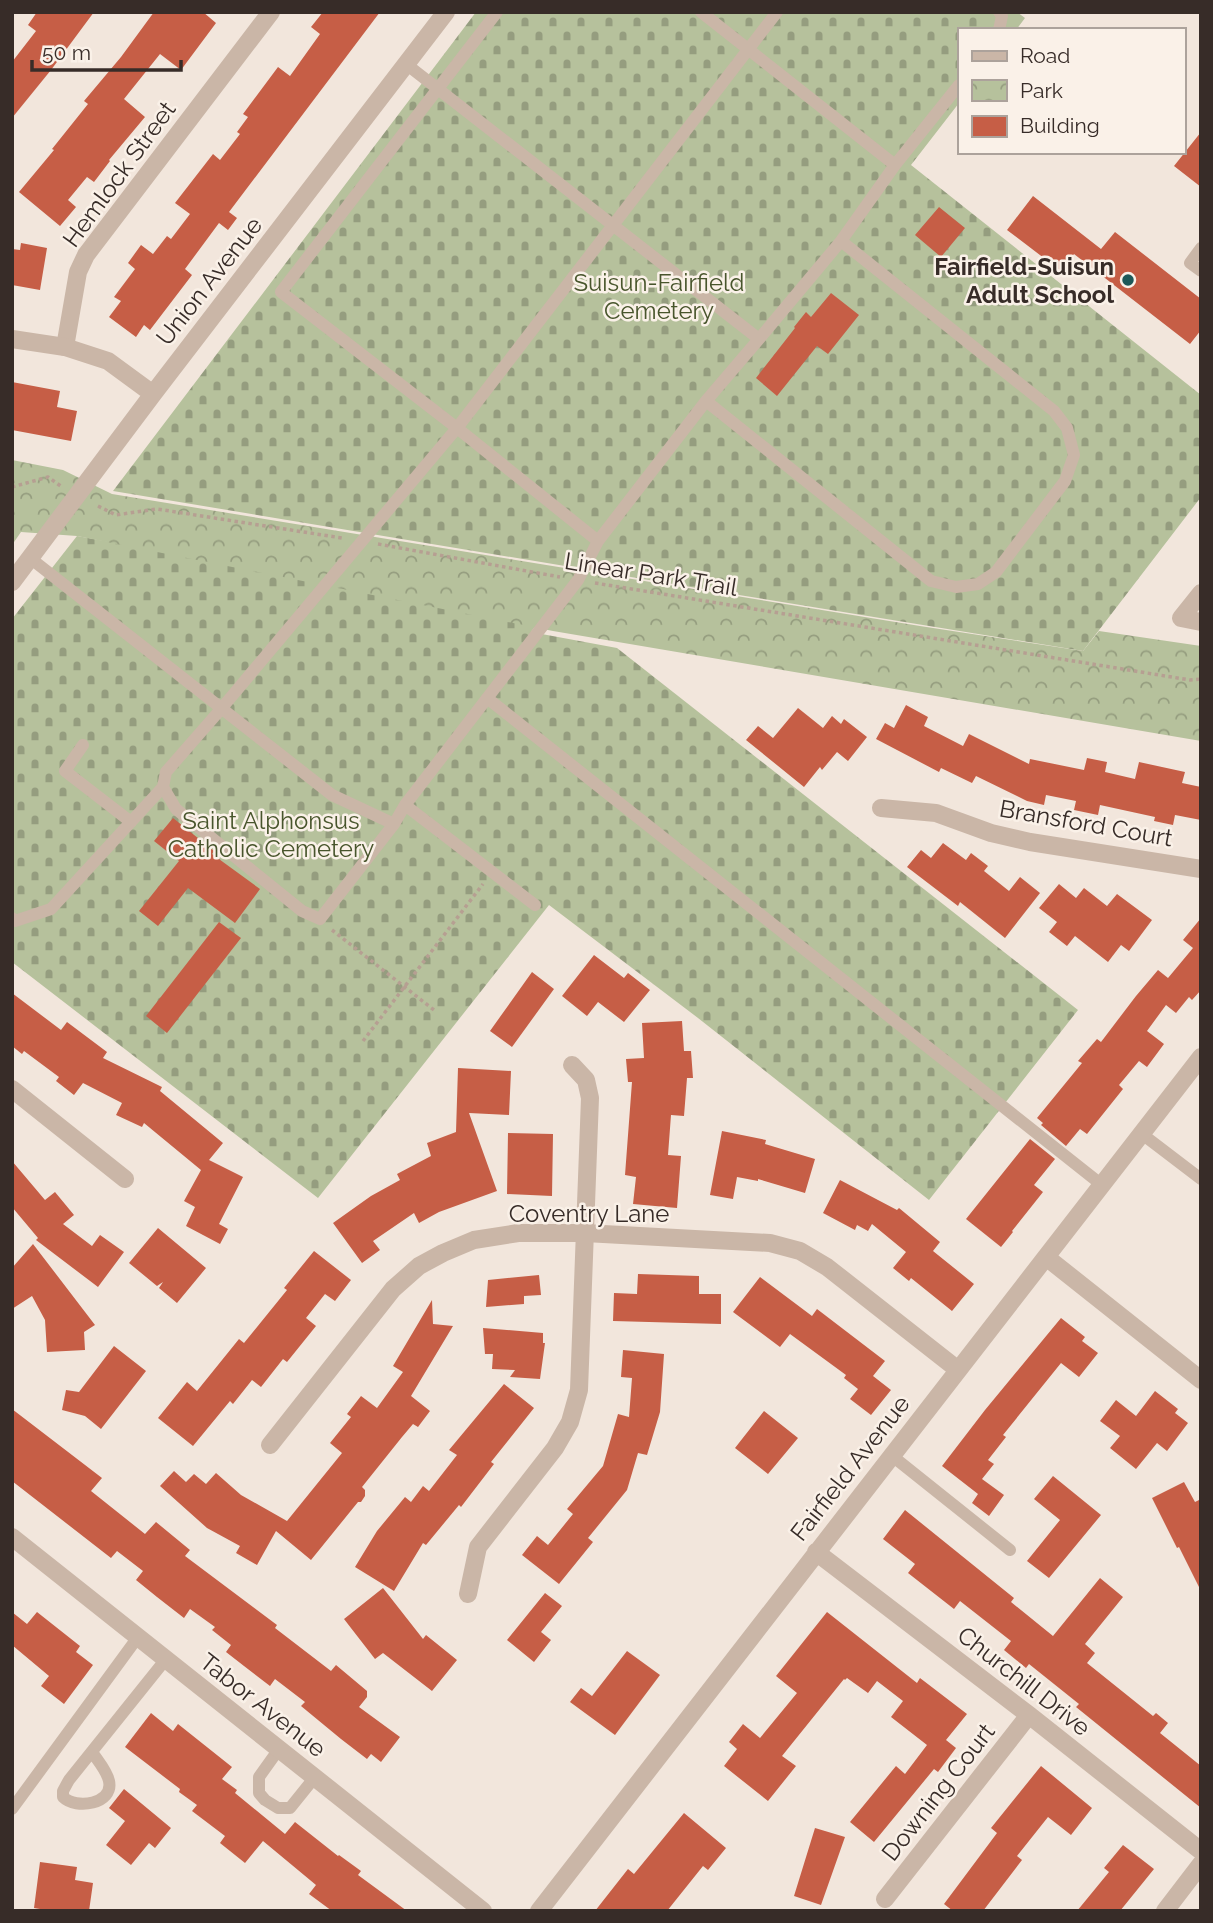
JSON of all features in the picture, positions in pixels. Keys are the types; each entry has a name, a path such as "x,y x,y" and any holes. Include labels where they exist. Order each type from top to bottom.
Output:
{"street":[{"name":"Hemlock Street","path":"65,347 78,272 86,255 271,12"},
{"name":"Union Avenue","path":"12,582 446,12"},
{"path":"12,339 65,347 108,361 153,394"},
{"path":"1201,593 1181,618 1201,622"},
{"name":"Bransford Court","path":"881,808 936,813 1030,842 1201,869"},
{"name":"Fairfield Avenue","path":"539,1911 1201,1057"},
{"path":"468,1594 478,1547 555,1448 570,1422 579,1390 590,1098 586,1080 572,1065"},
{"path":"12,1089 125,1179"},
{"name":"Coventry Lane","path":"270,1446 393,1289 419,1266 474,1240 518,1233 585,1233 770,1243 800,1251 827,1267 957,1369"},
{"path":"1046,1257 1201,1380"},
{"name":"Tabor Avenue","path":"12,1537 483,1911"},
{"name":"Churchill Drive","path":"816,1552 1201,1851"},
{"name":"Downing Court","path":"885,1899 1029,1715"},
{"path":"1165,1911 1201,1864"}],"lane":[{"path":"496,12 281,292 598,541"},
{"path":"701,12 895,165"},
{"path":"12,918 15,921 51,909 163,788 166,772 457,428 778,12"},
{"path":"406,64 760,339"},
{"path":"163,788 176,809 302,911 320,919 578,580 598,541 706,401 841,241 895,165 958,86"},
{"path":"706,401 931,581 956,587 978,584 996,572 1065,481 1074,455 1067,428 1054,411 841,241"},
{"path":"1201,248 1190,263 1201,271"},
{"path":"30,558 332,795 394,824"},
{"path":"487,698 1102,1185"},
{"path":"83,745 65,771 131,822"},
{"path":"405,805 535,905"},
{"path":"1142,1134 1201,1180"},
{"path":"891,1455 1010,1550"},
{"path":"12,1809 138,1637"},
{"path":"92,1752 166,1659"},
{"path":"279,1749 259,1777 259,1793 265,1800 278,1808 289,1808 315,1777"}],"path":[{"path":"12,487 48,477 62,487"},
{"name":"Linear Park Trail","path":"98,506 116,515 157,509 1190,680 1201,678"},
{"path":"363,1041 492,872"},
{"path":"320,919 434,1010"}],"green space":[{"name":"Suisun-Fairfield Cemetery","path":"476,12 1017,12 1025,18 1018,28 958,28 958,104 911,165 1201,395 1201,497 1083,651 113,491"},
{"path":"12,460 63,470 112,494 920,626 1083,651 1099,631 1201,646 1201,741 553,631 77,536 21,532 12,545"},
{"name":"Saint Alphonsus Catholic Cemetery","path":"77,536 541,618 531,632 617,648 1078,1010 929,1200 698,1018 549,905 318,1198 12,962 12,619"}],"building":[{"path":"37,12 94,12 12,118 12,62 36,31 28,25"},
{"path":"154,12 203,12 216,23 181,70 160,54 124,99 145,117 94,182 87,177 68,200 76,207 60,226 19,192 54,150 52,149 88,104 84,101"},
{"path":"323,12 380,12 229,212 237,218 228,230 219,223 185,269 192,275 150,330 144,325 136,337 109,317 121,301 114,297 135,269 128,263 141,245 153,254 167,236 171,239 190,214 175,203 213,154 220,160 240,134 237,132 248,117 243,114 278,67 290,76 320,34 311,27"},
{"path":"1201,132 1201,187 1174,166"},
{"path":"1033,196 1101,249 1115,232 1201,299 1201,330 1190,344 1074,254 1061,271 1007,230"},
{"path":"939,207 965,228 941,257 915,235"},
{"path":"21,243 47,248 40,290 12,285 12,249 20,250"},
{"path":"831,293 859,315 828,354 817,346 777,396 756,378 806,312 811,317"},
{"path":"12,382 60,391 57,407 77,411 71,441 12,430"},
{"path":"906,705 928,717 924,726 963,746 969,734 1029,764 1030,759 1084,770 1087,758 1107,762 1105,772 1135,779 1139,762 1185,772 1182,783 1201,787 1201,820 1175,815 1173,825 1154,821 1155,817 1100,805 1098,815 1074,810 1076,801 1046,795 1044,805 1027,801 976,776 972,783 941,768 939,772 876,739 885,723 894,728"},
{"path":"798,708 823,728 832,716 841,724 844,719 867,737 848,761 837,752 804,787 746,740 758,726 773,738"},
{"path":"173,818 214,851 212,854 260,889 235,923 188,888 158,926 139,911 179,861 154,841"},
{"path":"943,843 966,860 971,853 988,866 984,871 1009,891 1020,877 1040,893 1005,938 960,902 958,906 907,867 921,850 931,858"},
{"path":"1059,884 1076,898 1084,888 1107,906 1117,894 1152,920 1129,951 1121,945 1108,962 1075,936 1067,946 1049,932 1057,922 1039,908"},
{"path":"1201,918 1201,990 1192,1000 1189,997 1176,1013 1166,1005 1147,1031 1164,1044 1147,1067 1139,1061 1119,1085 1123,1089 1087,1134 1080,1129 1066,1146 1041,1125 1043,1123 1037,1118 1082,1063 1078,1061 1097,1039 1101,1042 1158,970 1168,978 1193,948 1183,940"},
{"path":"219,922 241,938 167,1033 146,1016"},
{"path":"594,955 624,978 628,973 650,990 624,1022 598,1002 587,1016 562,996"},
{"path":"532,972 554,989 512,1047 490,1031"},
{"path":"12,993 61,1030 67,1022 107,1052 103,1058 162,1087 160,1091 223,1143 209,1160 243,1177 219,1224 228,1229 220,1244 186,1226 195,1207 184,1201 201,1170 144,1123 142,1127 116,1115 122,1103 83,1083 74,1095 56,1081 59,1077 24,1051 22,1054 12,1046"},
{"path":"682,1021 684,1051 691,1051 693,1078 687,1078 684,1116 671,1115 668,1155 681,1156 677,1208 633,1204 636,1177 625,1175 632,1082 628,1082 626,1059 644,1058 642,1023"},
{"path":"458,1068 511,1071 509,1115 469,1113 497,1191 439,1212 419,1223 414,1213 373,1241 380,1250 362,1263 333,1223 371,1196 400,1180 397,1174 431,1156 427,1143 456,1132"},
{"path":"722,1131 766,1140 765,1144 815,1159 805,1193 758,1179 737,1177 733,1199 710,1195"},
{"path":"508,1133 553,1134 552,1196 507,1194"},
{"path":"1030,1139 1055,1159 1034,1185 1043,1192 1001,1247 966,1219"},
{"path":"12,1161 45,1200 55,1192 74,1215 63,1224 92,1246 100,1235 124,1252 98,1287 36,1240 38,1238 12,1207"},
{"path":"840,1180 897,1210 899,1208 940,1242 933,1251 974,1284 952,1311 911,1278 909,1281 893,1268 906,1252 872,1224 868,1231 857,1225 855,1230 823,1213"},
{"path":"158,1228 206,1268 177,1303 159,1288 163,1282 157,1286 129,1263"},
{"path":"33,1244 95,1325 84,1332 85,1350 47,1352 45,1320 32,1296 12,1309 12,1268"},
{"path":"314,1251 351,1280 335,1301 325,1294 306,1318 316,1326 287,1362 283,1359 261,1387 252,1380 233,1404 230,1401 193,1446 158,1418 187,1382 197,1391 239,1339 244,1343 287,1290 284,1288"},
{"path":"638,1274 699,1276 699,1294 721,1294 721,1324 613,1321 614,1293 637,1294"},
{"path":"539,1275 541,1295 524,1296 524,1304 486,1307 488,1280"},
{"path":"760,1277 812,1316 817,1309 885,1361 873,1376 891,1390 871,1415 850,1399 858,1389 844,1378 846,1375 790,1334 780,1347 733,1312"},
{"path":"432,1300 433,1324 453,1326 411,1396 430,1411 418,1427 413,1424 362,1487 365,1496 361,1502 358,1502 311,1560 276,1531 257,1565 236,1553 240,1546 207,1528 160,1486 174,1471 186,1482 194,1474 206,1484 216,1473 241,1495 287,1521 342,1453 330,1443 351,1417 347,1414 361,1396 377,1408 403,1372 393,1366"},
{"path":"1061,1318 1085,1337 1082,1341 1098,1353 1079,1377 1061,1363 1003,1435 1006,1437 988,1460 994,1464 982,1479 1004,1495 989,1516 972,1503 978,1494 942,1466"},
{"path":"483,1328 543,1333 545,1343 540,1379 510,1377 515,1370 492,1369 493,1354 485,1354"},
{"path":"114,1346 146,1371 101,1429 85,1416 62,1410 66,1390 79,1392"},
{"path":"623,1350 664,1354 660,1412 647,1455 638,1453 627,1490 588,1538 593,1542 559,1584 522,1555 537,1536 548,1545 573,1514 567,1509 603,1466 618,1414 629,1417 632,1378 621,1377"},
{"path":"504,1384 534,1408 491,1462 494,1464 461,1507 459,1505 426,1545 423,1543 394,1591 355,1567 377,1531 405,1497 411,1502 423,1486 429,1491 457,1455 449,1450"},
{"path":"1155,1391 1178,1409 1175,1413 1188,1423 1167,1451 1157,1443 1136,1469 1110,1448 1120,1436 1100,1421 1116,1400 1136,1416"},
{"path":"12,1409 102,1478 91,1491 145,1534 156,1522 190,1550 185,1556 277,1625 275,1628 331,1671 336,1665 367,1691 367,1697 359,1707 400,1737 381,1762 371,1754 367,1759 341,1739 301,1706 305,1702 275,1679 270,1686 226,1652 231,1645 212,1630 215,1627 190,1609 184,1618 157,1597 136,1580 143,1571 117,1551 111,1558 12,1481"},
{"path":"764,1411 798,1438 768,1474 735,1448"},
{"path":"1053,1476 1101,1515 1049,1578 1027,1561 1060,1520 1034,1499"},
{"path":"1184,1482 1195,1502 1201,1499 1201,1591 1152,1498"},
{"path":"905,1510 1014,1598 1011,1602 1053,1636 1100,1578 1123,1597 1085,1644 1095,1653 1087,1663 1153,1716 1156,1713 1168,1723 1160,1733 1201,1766 1201,1808 1076,1707 1079,1704 1029,1664 1026,1668 1004,1650 1011,1641 960,1601 954,1609 908,1573 915,1564 883,1539"},
{"path":"383,1588 423,1639 426,1635 457,1660 432,1691 383,1653 375,1659 344,1619"},
{"path":"545,1593 562,1606 541,1632 551,1640 534,1662 507,1640"},
{"path":"12,1612 27,1624 37,1612 80,1646 76,1652 93,1665 64,1704 41,1686 49,1676 12,1645"},
{"path":"827,1612 917,1683 920,1678 967,1714 946,1740 956,1748 938,1772 934,1769 874,1842 850,1822 896,1766 905,1774 927,1745 891,1717 903,1701 877,1681 868,1693 847,1678 844,1679 782,1756 796,1766 768,1801 724,1766 737,1749 729,1742 743,1724 760,1738 797,1693 776,1676"},
{"path":"627,1651 660,1675 615,1735 570,1702 581,1688 592,1696"},
{"path":"151,1713 173,1731 178,1724 232,1767 222,1779 285,1834 295,1822 361,1871 358,1875 407,1911 332,1911 309,1894 316,1885 263,1841 245,1863 220,1843 225,1836 192,1811 197,1805 125,1747"},
{"path":"1041,1766 1092,1808 1071,1835 1048,1817 1017,1856 1022,1860 983,1911 953,1911 944,1904 997,1833 991,1828"},
{"path":"124,1789 171,1828 155,1848 149,1843 131,1865 106,1845 125,1821 109,1808"},
{"path":"684,1813 726,1848 708,1870 703,1866 667,1911 595,1911 628,1869 634,1874"},
{"path":"815,1828 845,1837 821,1905 794,1896"},
{"path":"1123,1845 1154,1869 1120,1911 1077,1911 1109,1872 1104,1868"},
{"path":"40,1862 77,1867 75,1880 93,1883 89,1911 34,1908"}],"place":[{"name":"Fairfield-Suisun Adult School","path":"1128,280"}]}
